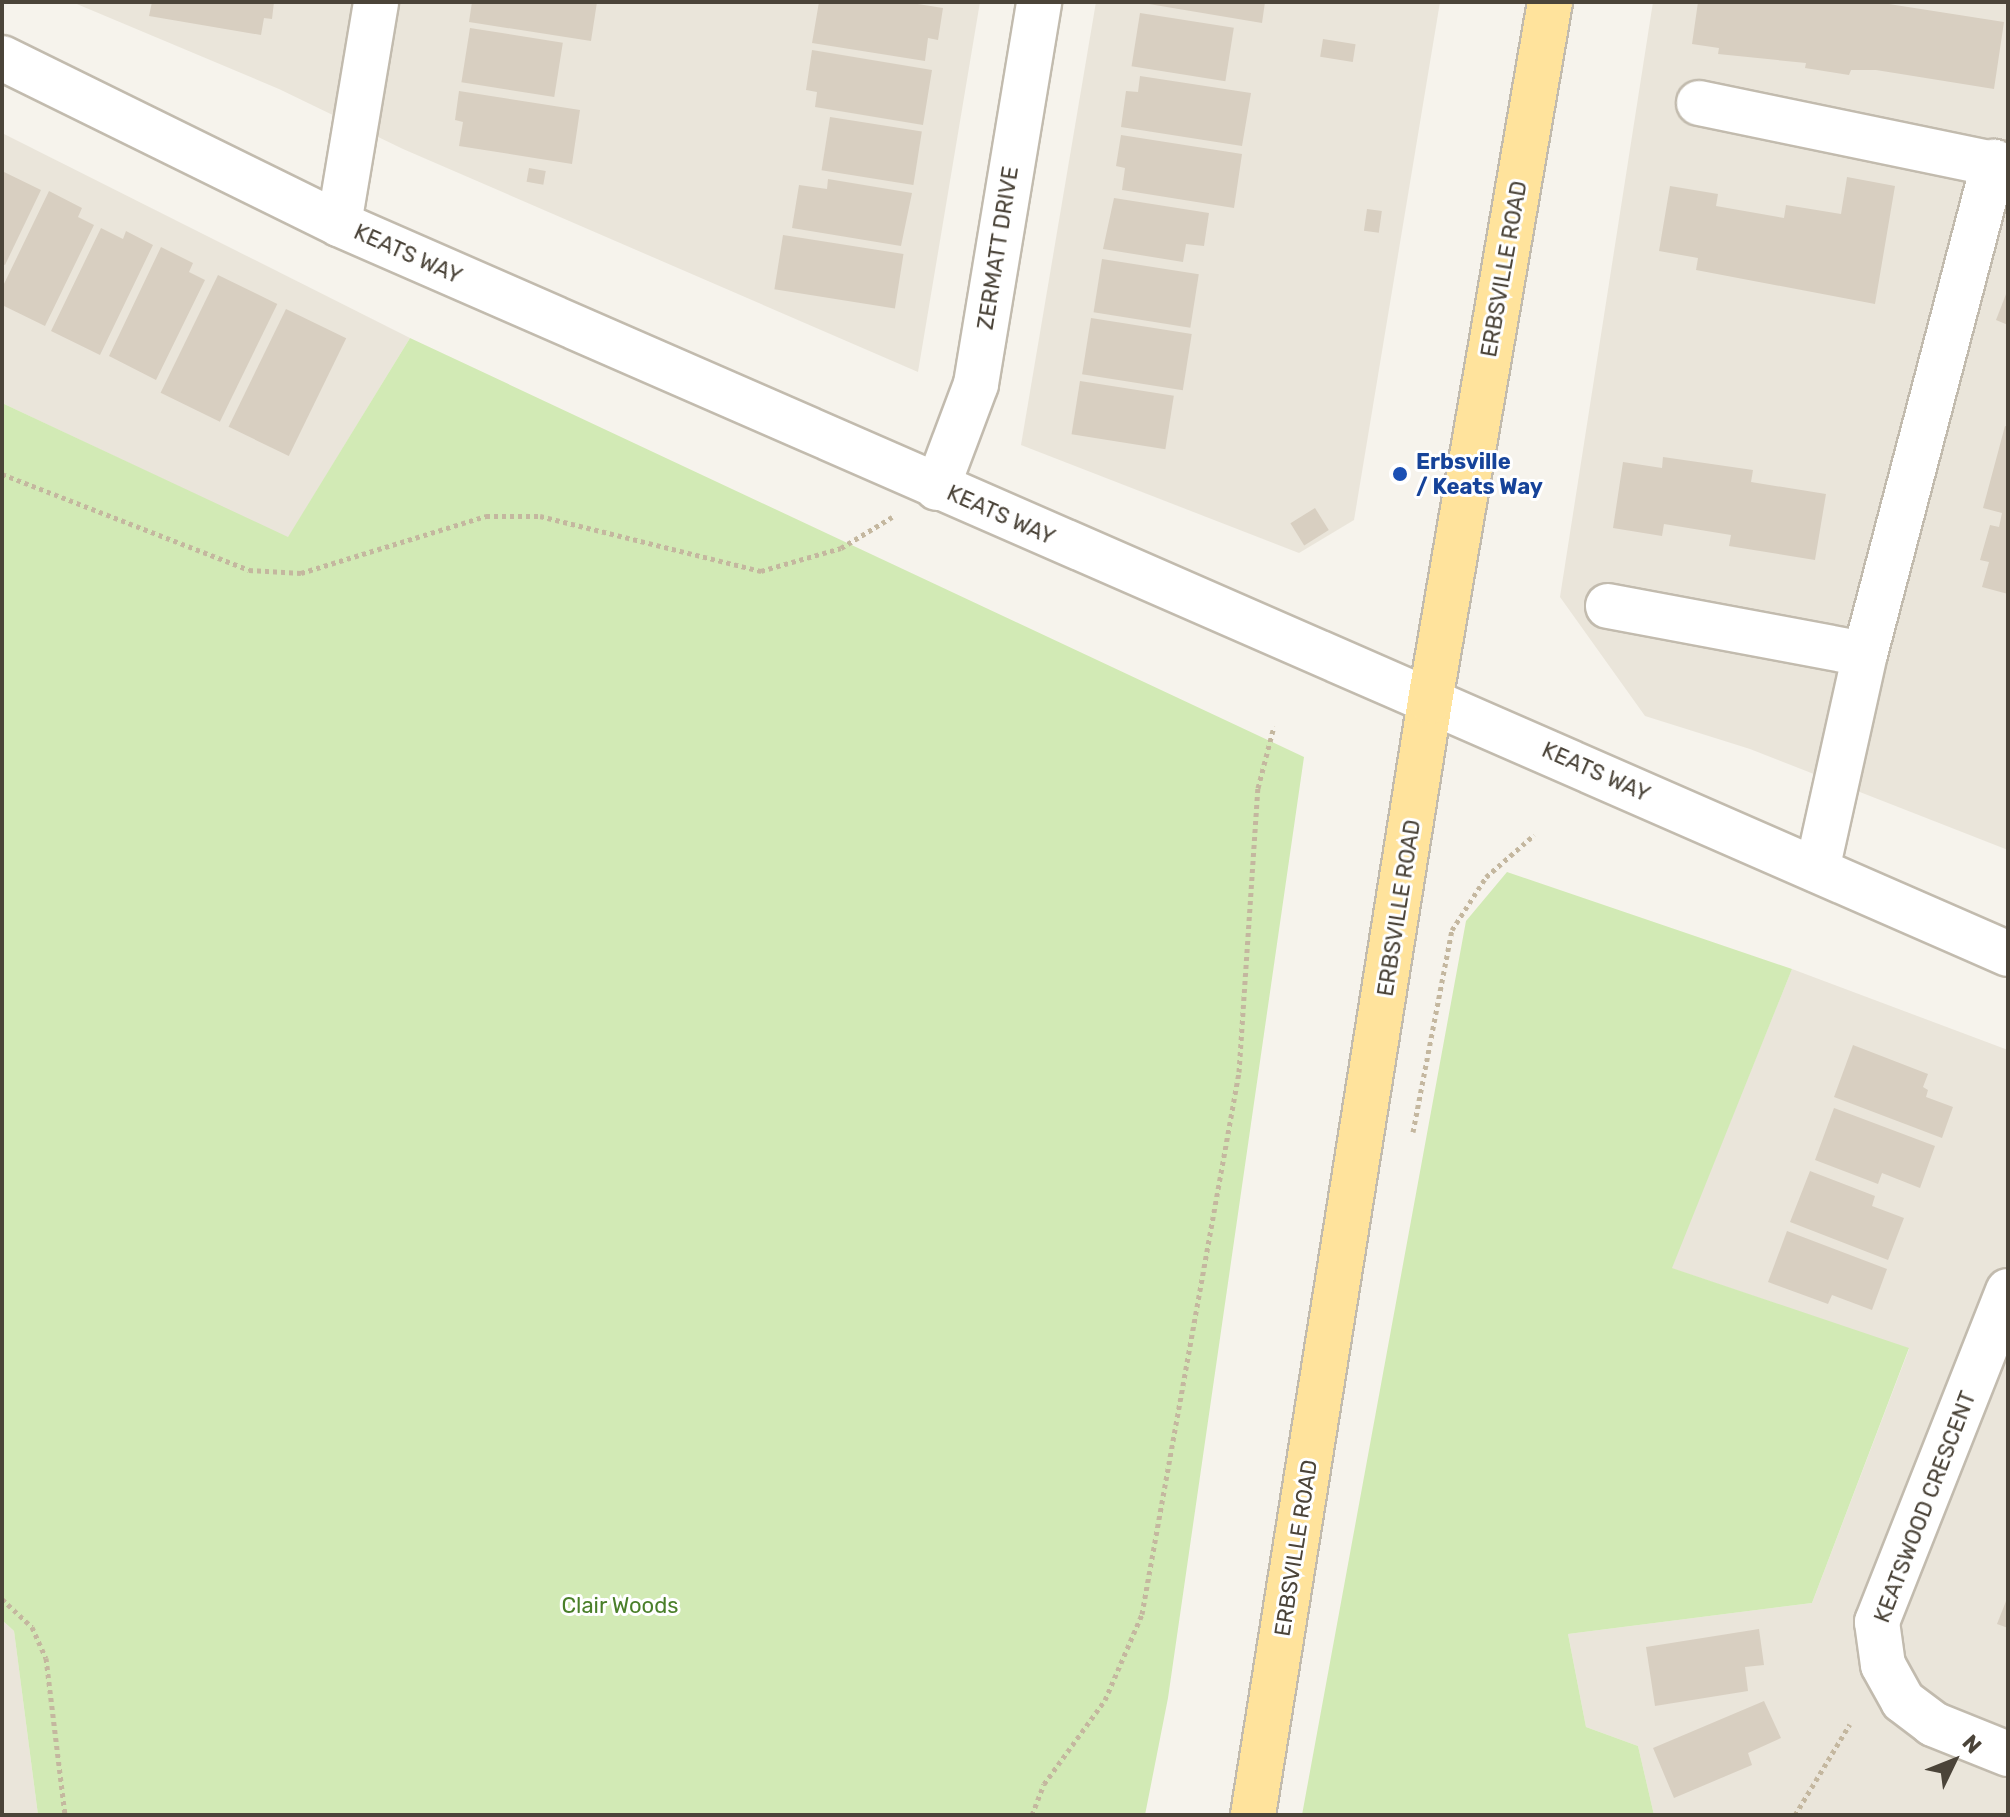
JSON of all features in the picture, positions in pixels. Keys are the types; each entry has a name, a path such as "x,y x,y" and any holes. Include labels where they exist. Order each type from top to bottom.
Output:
{"main road":[{"name":"ERBSVILLE ROAD","path":"1253,1815 1430,701 1550,2"}],"street":[{"path":"339,224 376,2"},
{"name":"ZERMATT DRIVE","path":"937,488 976,384 1039,2"},
{"name":"KEATS WAY","path":"2,58 339,224 2008,954"},
{"path":"1699,103 2001,165 1865,654 1817,870"},
{"path":"1608,606 1865,654"},
{"name":"KEATSWOOD CRESCENT","path":"2008,1291 1877,1622 1883,1665 1903,1701 1933,1724 2008,1754"}],"path":[{"path":"2,474 249,570 301,573 486,516 540,516 761,571 841,548 937,488"},
{"path":"1032,1815 1044,1784 1105,1700 1142,1614 1239,1072 1258,788 1274,726"},
{"path":"2,1599 32,1627 46,1658 65,1815"},
{"path":"1795,1815 1850,1724"}],"shaded area":[{"path":"72,2 980,2 918,372 403,149 279,89"},
{"path":"1096,2 1440,2 1354,520 1299,553 1021,445"},
{"path":"1653,2 2008,2 2008,850 1750,749 1645,716 1560,597"},
{"path":"2,133 410,338 288,538 2,403"},
{"path":"1792,969 2008,1050 2008,1815 1654,1815 1638,1746 1586,1727 1568,1634 1812,1603 1909,1349 1671,1268"},
{"path":"2,1620 14,1631 38,1815 2,1815"}],"green space":[{"name":"Clair Woods","path":"410,338 1304,757 1168,1698 1145,1815 38,1815 14,1631 2,1620 2,403 288,537"},
{"path":"1507,872 1792,969 1672,1268 1909,1348 1812,1603 1568,1634 1586,1727 1638,1746 1654,1815 1302,1815 1466,921"}],"building":[{"path":"152,2 274,2 272,19 264,18 261,35 149,16"},
{"path":"472,2 597,2 591,41 469,22"},
{"path":"819,2 905,2 943,8 938,40 928,38 925,61 812,43"},
{"path":"1137,2 1265,2 1262,23"},
{"path":"1698,2 1876,2 2004,22 1994,89 1876,70 1851,70 1849,75 1805,68 1806,63 1718,54 1719,48 1692,44"},
{"path":"1140,13 1234,28 1225,81 1132,66"},
{"path":"470,28 563,43 554,97 461,82"},
{"path":"1323,39 1356,44 1353,62 1320,57"},
{"path":"812,50 932,70 923,125 815,107 817,92 806,90"},
{"path":"1140,76 1251,93 1242,146 1121,127 1126,91 1138,92"},
{"path":"459,91 580,110 572,164 459,146 463,122 455,120"},
{"path":"830,117 922,132 913,185 822,170"},
{"path":"1121,135 1242,154 1234,208 1122,190 1125,168 1116,166"},
{"path":"529,168 546,171 543,185 527,182"},
{"path":"2,171 41,190 5,265 2,264"},
{"path":"1847,177 1895,186 1875,304 1696,270 1698,258 1659,251 1670,186 1718,194 1716,206 1784,218 1786,205 1841,214"},
{"path":"828,179 912,193 901,246 792,228 799,185 827,189"},
{"path":"49,191 82,208 78,217 94,225 45,326 2,305 2,288"},
{"path":"1114,198 1209,213 1204,246 1186,244 1183,262 1103,249"},
{"path":"1367,209 1382,211 1379,233 1364,231"},
{"path":"101,228 123,239 126,231 153,245 100,355 51,331"},
{"path":"783,235 903,254 895,308 774,289"},
{"path":"161,247 193,263 189,272 205,280 156,380 109,356"},
{"path":"1102,259 1199,274 1190,328 1094,312"},
{"path":"218,275 277,304 220,422 161,393"},
{"path":"2008,289 2008,325 1996,320"},
{"path":"286,309 346,338 289,456 229,427"},
{"path":"1091,318 1192,334 1183,390 1082,374"},
{"path":"1080,381 1174,396 1165,449 1072,434"},
{"path":"2005,426 2008,427 2008,594 1982,587 1989,562 1980,560 1990,525 1999,527 2002,513 1983,508"},
{"path":"1663,457 1753,470 1751,482 1826,494 1815,560 1729,546 1731,535 1664,524 1662,536 1613,528 1623,462 1662,468"},
{"path":"1315,508 1329,530 1304,545 1290,523"},
{"path":"1853,1045 1928,1074 1923,1087 1928,1090 1926,1097 1953,1107 1942,1138 1834,1097"},
{"path":"1834,1108 1935,1146 1920,1188 1882,1173 1878,1184 1815,1160"},
{"path":"1810,1171 1875,1196 1872,1206 1904,1218 1888,1260 1790,1222"},
{"path":"1787,1231 1887,1269 1872,1310 1832,1295 1828,1304 1768,1282"},
{"path":"2008,1596 2008,1628 1997,1624"},
{"path":"1759,1629 1764,1665 1745,1667 1748,1691 1655,1706 1646,1647"},
{"path":"1764,1701 1781,1738 1748,1753 1752,1765 1674,1798 1653,1748"}],"place":[{"name":"Erbsville / Keats Way","path":"1400,474"}]}
